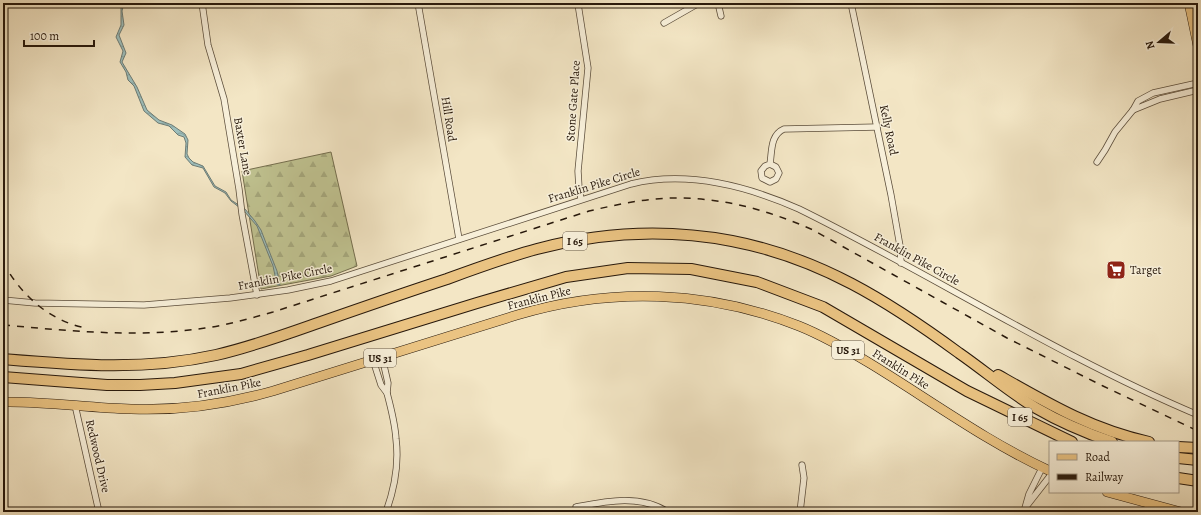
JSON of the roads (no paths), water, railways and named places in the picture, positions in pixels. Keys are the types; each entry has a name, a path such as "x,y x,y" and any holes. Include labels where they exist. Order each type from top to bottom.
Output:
{"highway":[{"name":"I 65","path":"3,359 117,366 164,364 202,358 272,339 529,251 562,243 596,238 646,234 681,235 731,241 764,249 809,263 844,279 874,296 959,352 1006,388 1038,409 1080,430 1109,441"},
{"name":"I 65","path":"3,377 108,385 140,385 174,383 241,374 566,277 628,268 691,269 757,282 823,307 967,391 1070,441"},
{"path":"959,352 1065,413 1106,430 1145,441"},
{"path":"1179,447 1198,448"},
{"path":"1179,458 1198,460"},
{"path":"1179,472 1198,475"},
{"path":"1179,478 1198,481"}],"main road":[{"path":"1189,3 1198,46"},
{"name":"Franklin Pike","path":"3,402 140,409 180,408 210,405 260,395 520,314 572,302 601,298 668,296 733,305 763,313 799,326 828,339 1000,445 1046,470"},
{"path":"1111,493 1181,512"}],"street":[{"name":"Baxter Lane","path":"202,3 208,44 224,100 257,295"},
{"name":"Hill Road","path":"418,3 459,239"},
{"path":"664,23 699,3"},
{"path":"718,3 721,16"},
{"name":"Kelly Road","path":"851,3 900,246 901,263"},
{"name":"Stone Gate Place","path":"578,4 588,68 578,170 581,199"},
{"path":"1097,162 1114,132 1133,110 1138,101 1153,93 1198,82"},
{"path":"1133,110 1153,101 1198,90"},
{"path":"770,164 773,140 776,135 784,129 877,127"},
{"name":"Franklin Pike Circle","path":"3,300 35,303 144,305 194,302 257,295 331,281 619,187 647,180 684,180 732,185 760,193 799,209 1089,365 1198,415"},
{"path":"377,359 381,385 387,393"},
{"path":"377,359 388,383 387,393 396,432 397,450 392,491 386,512"},
{"name":"Redwood Drive","path":"75,405 99,512"},
{"path":"800,512 804,481 802,464"},
{"path":"1025,510 1029,494 1046,470"},
{"path":"1025,510 1049,477"},
{"path":"576,507 602,502 628,500 648,503 668,512"}],"water":[{"path":"121,3 124,3 122,11 124,25 119,35 126,53 122,62 137,87 147,110 159,120 172,125 185,134 188,140 187,154 189,158 193,162 203,166 215,186 226,192 231,200 245,209 255,221 261,230 277,271 280,285 277,285 273,266 257,226 244,211 231,201 225,193 214,187 203,168 192,165 185,157 186,143 184,137 178,135 169,126 158,123 144,111 134,86 128,80 126,72 120,62 123,51 116,37 121,25"}],"railway":[{"path":"3,325 129,333 154,333 214,327 273,312 589,211 655,199 696,199 736,204 756,209 813,230 1007,338 1198,431"},
{"path":"3,262 18,285 37,304 60,319 86,328"}],"place":[{"name":"Target","path":"1116,270"}]}
